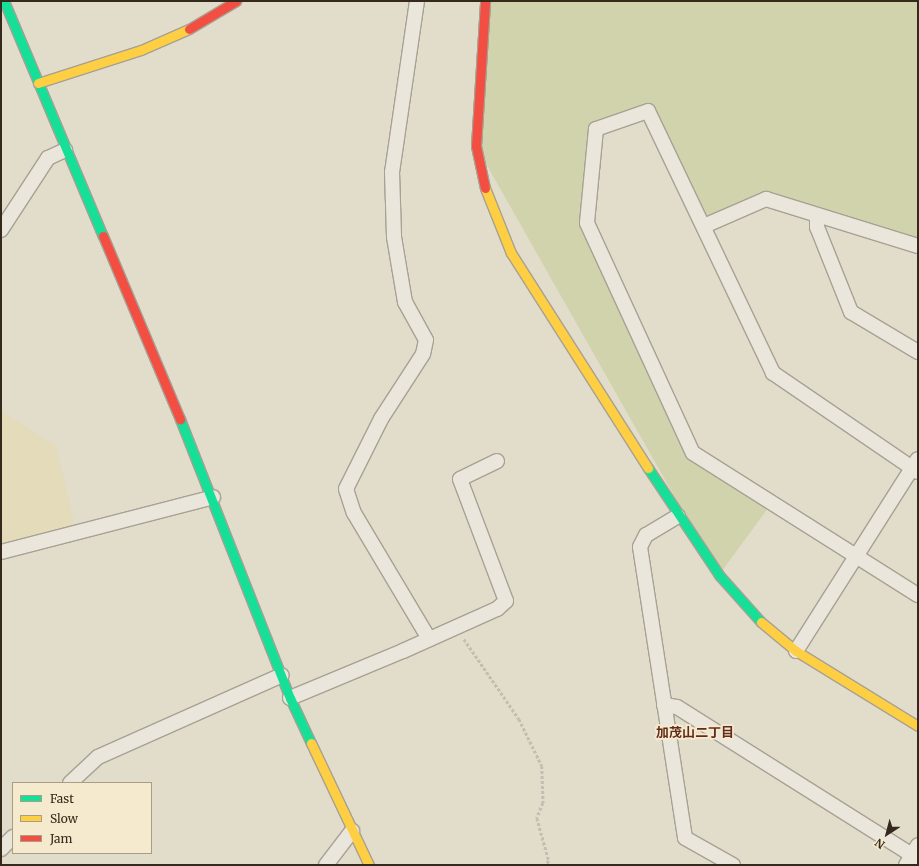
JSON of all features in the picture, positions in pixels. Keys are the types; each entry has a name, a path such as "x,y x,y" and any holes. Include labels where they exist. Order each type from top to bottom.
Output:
{"street":[{"path":"4,1 5,16 38,83 65,150 213,497 290,698 352,832 369,865"},
{"path":"38,83 141,50 194,27 236,1"},
{"path":"417,1 392,172 394,237 405,302 426,340 423,354 381,419 346,489 357,520 429,638"},
{"path":"485,1 476,146 487,200 511,253 678,516 719,575 755,618 796,651 918,726"},
{"path":"796,651 857,557 916,466 773,374 704,226 648,111 596,129 586,223 693,453 857,557 918,595"},
{"path":"1,230 48,158 65,150"},
{"path":"704,226 766,199 918,246"},
{"path":"817,216 817,227 851,312 918,352"},
{"path":"290,698 455,628 497,608 506,601 460,479 497,461"},
{"path":"1,552 213,497"},
{"path":"678,516 646,535 640,547 664,705 685,838 733,865"},
{"path":"71,782 98,757 282,675"},
{"path":"664,705 677,707 913,856"},
{"path":"326,865 352,832"},
{"path":"1,849 12,838"}],"path":[{"path":"455,628 519,719 542,766 543,803 537,818 549,861 545,865"}],"shaded area":[{"path":"1,411 56,446 75,526 1,544"}],"green space":[{"path":"481,1 918,1 918,245 767,199 704,226 648,111 596,129 587,223 693,453 771,504 719,575 476,146"}],"traffic: fast":[{"path":"4,1 103,236"},
{"path":"180,419 290,698 311,743"},
{"path":"648,468 719,575 761,622"}],"traffic: slow":[{"path":"38,83 141,50 189,29"},
{"path":"485,188 511,253 648,468"},
{"path":"761,622 796,651 918,726"},
{"path":"311,743 369,865"}],"traffic: jam":[{"path":"189,29 236,1"},
{"path":"485,1 476,146 485,188"},
{"path":"103,236 180,419"}],"district":[{"name":"加茂山二丁目","path":"695,733"}]}
